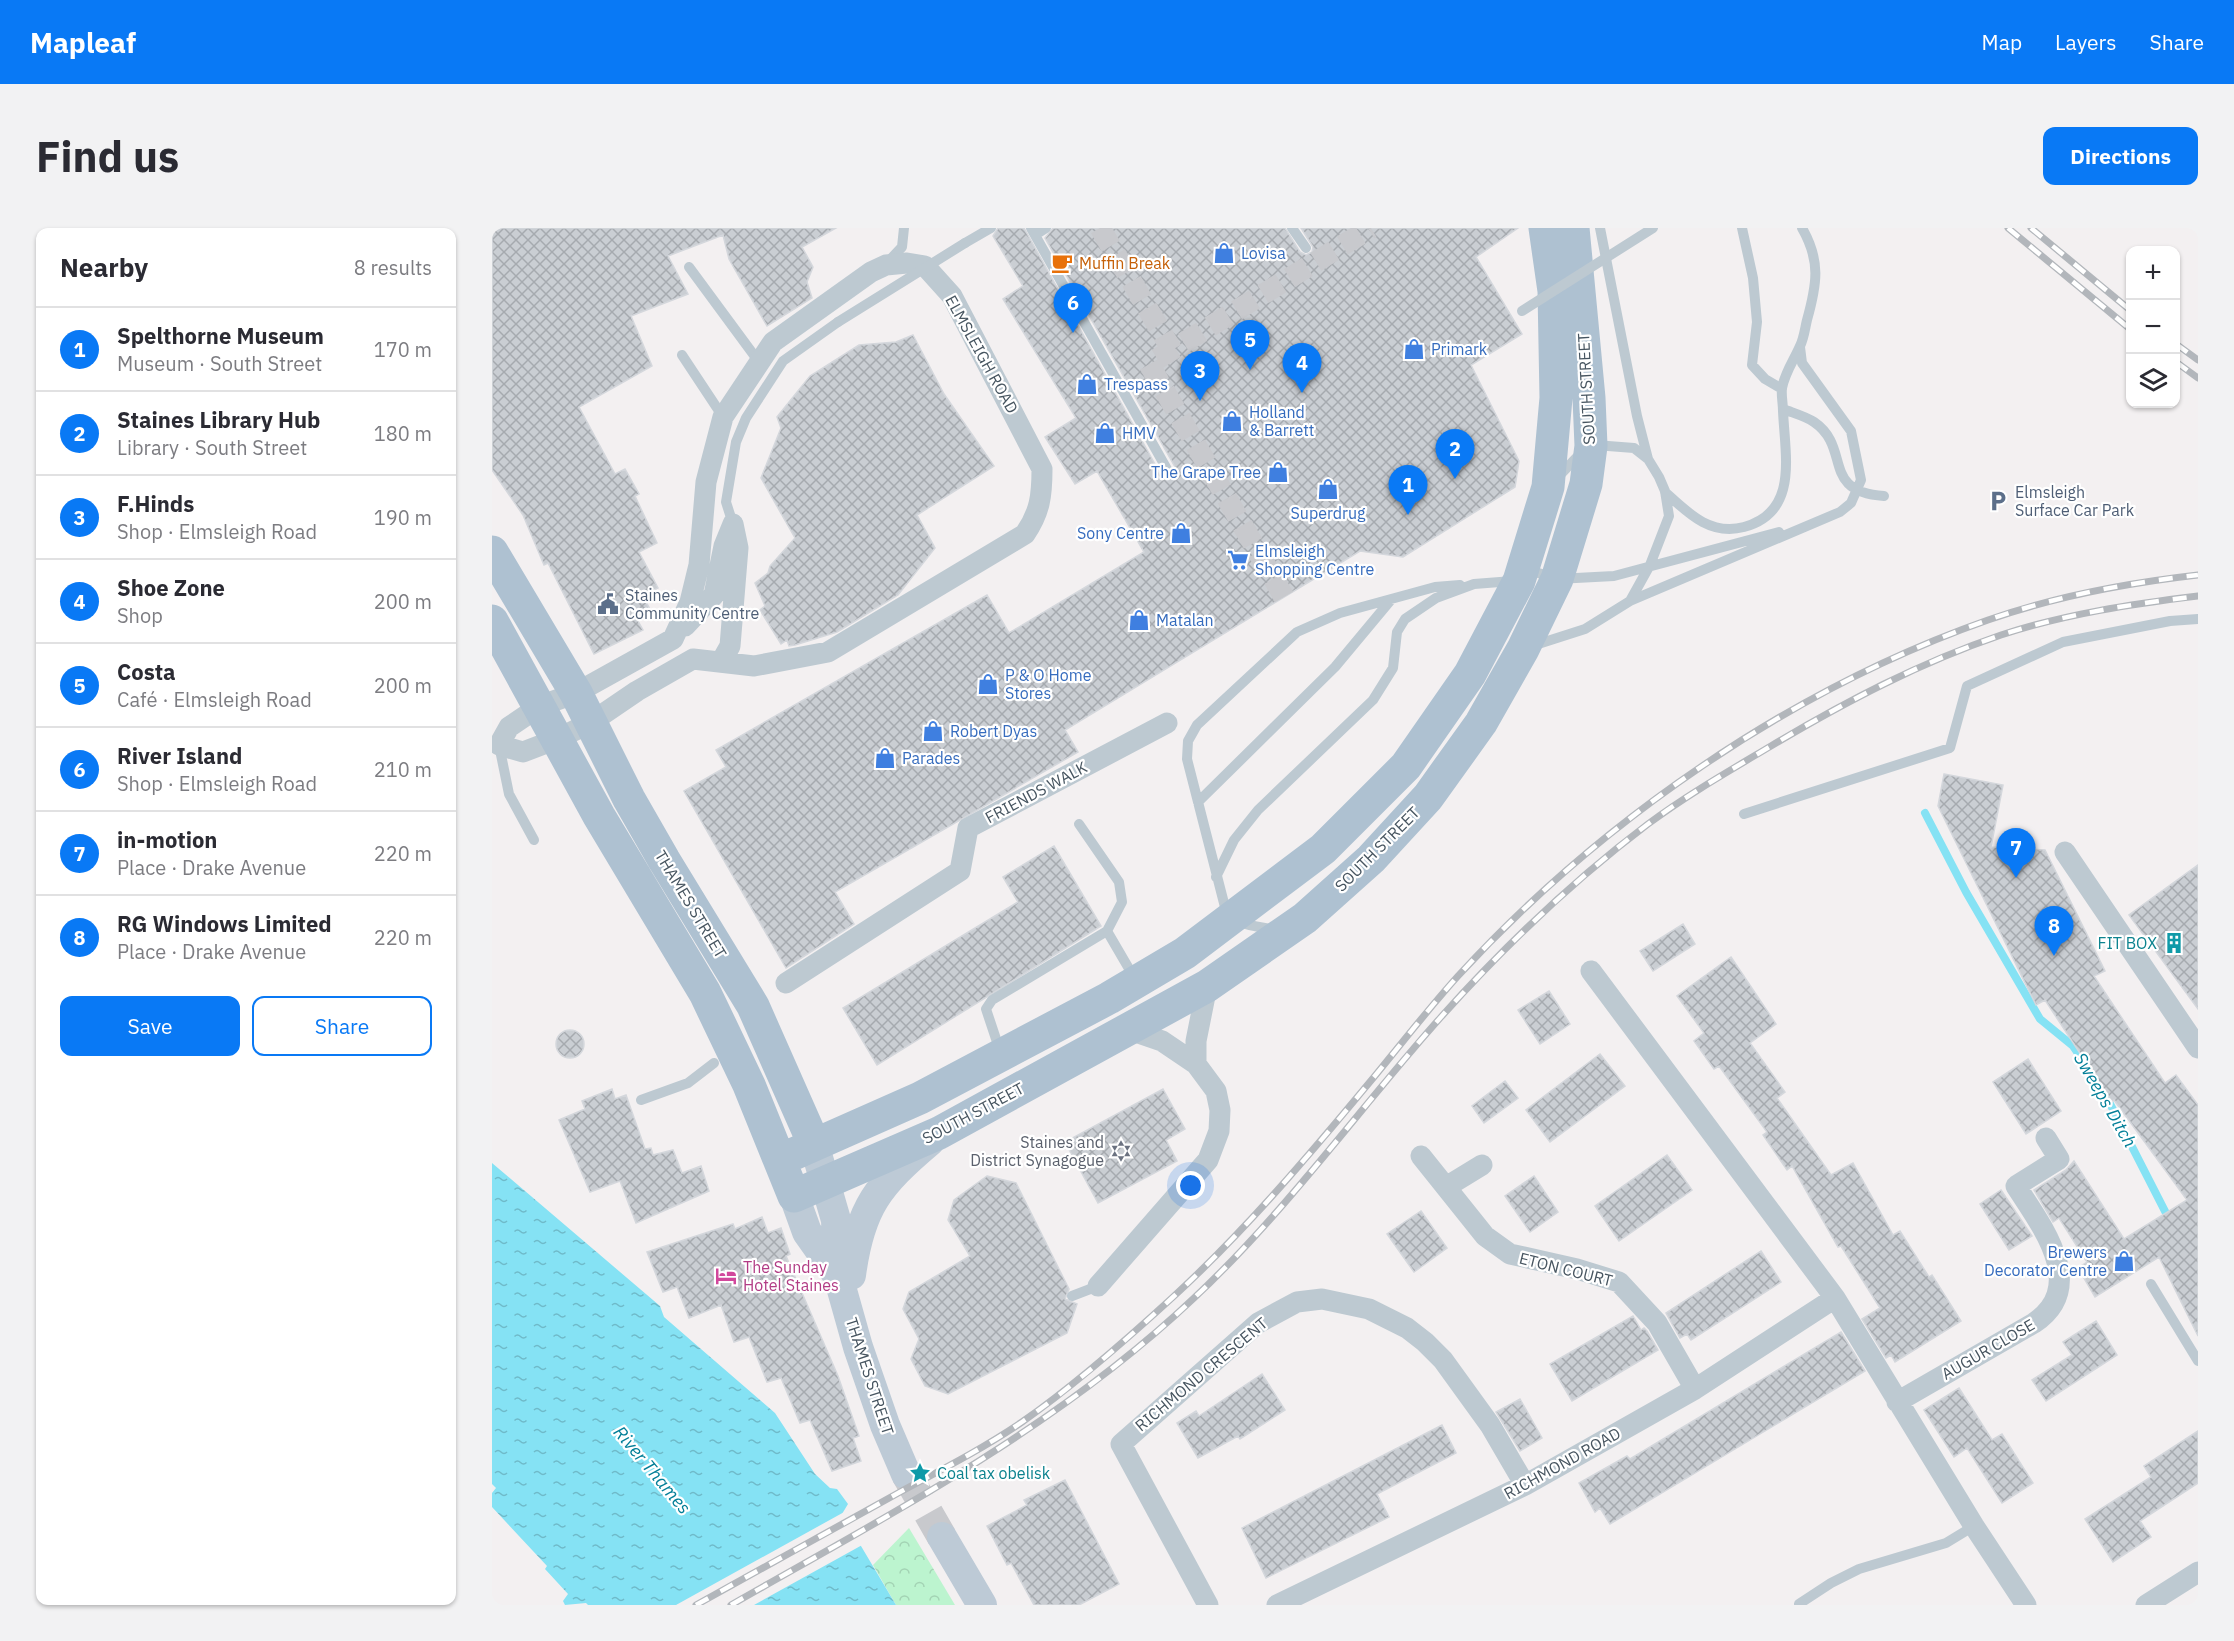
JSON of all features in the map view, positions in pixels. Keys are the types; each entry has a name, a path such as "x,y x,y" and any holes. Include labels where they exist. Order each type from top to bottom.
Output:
{"main road":[{"name":"SOUTH STREET","path":"780,1160 920,1098 1137,982 1185,953 1323,849 1406,766 1470,674 1521,584 1548,487 1556,398 1554,291 1545,228"},
{"name":"SOUTH STREET","path":"794,1196 939,1133 1208,986 1305,918 1371,859 1428,797 1482,723 1522,638 1557,579 1586,484 1591,446 1589,398 1573,228"},
{"name":"THAMES STREET","path":"492,552 576,693 664,860 753,1006 814,1144 836,1220 838,1276 885,1425 906,1474"},
{"name":"THAMES STREET","path":"492,621 557,739 705,993 735,1053 780,1160 807,1232 838,1276"},
{"path":"847,1307 856,1238 863,1217 888,1178 939,1133"},
{"path":"942,1537 982,1605"}],"street":[{"name":"ELMSLEIGH ROAD","path":"673,639 690,602 699,565 706,482 723,417 759,362 773,342 871,272 886,265 907,263 925,266 952,296 1042,470 1042,499 1036,518 1025,534 1014,543 828,652 754,666 693,659"},
{"path":"721,662 730,646 738,548 732,524"},
{"path":"673,639 693,659 637,691 590,723 523,752 495,744 509,727 540,706 576,693 673,639 714,595 724,546 732,524"},
{"name":"FRIENDS WALK","path":"786,983 960,871 968,828 1167,723"},
{"path":"2065,852 2198,1048"},
{"path":"1591,971 1835,1298 1974,1526 2026,1605"},
{"path":"1196,1064 1196,1041 1208,986"},
{"path":"1098,1286 1208,1160 1219,1131 1220,1110 1216,1091 1196,1064 1162,1041 1127,1029"},
{"name":"AUGUR CLOSE","path":"1897,1402 2034,1323 2049,1307 2059,1281 2055,1253 2047,1235 2016,1186 2059,1159 2046,1138"},
{"name":"ETON COURT","path":"1421,1155 1485,1236 1510,1254 1577,1269 1619,1282 1657,1323 1695,1389"},
{"path":"1446,1187 1482,1165"},
{"name":"RICHMOND ROAD","path":"1277,1605 1525,1485 1695,1389 1835,1298"},
{"name":"RICHMOND CRESCENT","path":"1208,1605 1121,1444 1258,1323 1297,1302 1322,1299 1369,1309 1407,1328 1425,1342 1443,1360 1490,1425 1525,1485"},
{"path":"2146,1605 2198,1572"}],"lane":[{"path":"886,265 902,247 904,228"},
{"path":"732,524 726,502 736,442 755,401 783,361 838,322 991,228"},
{"path":"1046,228 1033,232 1168,471"},
{"path":"1292,228 1306,248"},
{"path":"1600,228 1648,459 1665,491 1702,523 1720,529 1754,524 1769,515 1780,503 1785,487 1782,389 1792,359 1800,347 1817,285 1810,243 1802,228"},
{"path":"1522,310 1653,228"},
{"path":"1742,228 1753,278 1757,322 1752,365 1765,379 1782,389"},
{"path":"689,267 759,362"},
{"path":"1522,638 1585,629 1630,601 1840,512 1851,503 1861,480 1851,431 1802,363 1800,347"},
{"path":"682,355 723,417"},
{"path":"1783,409 1813,421 1826,434 1833,448 1841,476 1857,492 1884,496"},
{"path":"1548,487 1577,456 1591,446 1634,448 1648,459"},
{"path":"1630,601 1650,565 1669,516 1665,491"},
{"path":"1283,932 1246,926 1233,919 1226,911 1187,759 1188,741 1197,725 1297,632 1340,613 1390,602 1435,587 1521,584 1557,579 1614,576 1814,523"},
{"path":"1216,877 1234,840 1258,810 1373,700 1393,668 1397,632 1405,619 1436,598 1474,584"},
{"path":"1198,802 1335,668 1390,602"},
{"path":"1744,814 1950,748 1967,686 2063,642 2170,621 2198,619"},
{"path":"495,744 509,794 534,840"},
{"path":"1002,1054 993,1037 986,1009 992,1000 1107,931 1122,902 1119,882 1079,824"},
{"path":"1107,931 1137,982"},
{"path":"641,1100 688,1083 714,1063"},
{"path":"2151,1284 2198,1361"},
{"path":"1072,1296 1098,1286"},
{"path":"1799,1604 1831,1583 1859,1569 1946,1543 1974,1526"}],"green space":[{"path":"909,1528 955,1605 896,1605 873,1565"}],"water":[{"name":"River Thames","path":"492,1163 660,1306 664,1317 775,1413 815,1474 830,1488 837,1489 848,1504 842,1514 896,1605 588,1605 586,1603 565,1605 563,1601 568,1594 545,1569 547,1566 492,1507 492,1493 496,1488 492,1484"}],"pier":[{"path":"846,1511 845,1513 864,1544 754,1605 676,1605"}],"building":[{"path":"492,228 836,228 802,247 813,267 807,282 812,298 767,326 729,259 723,235 668,256 688,294 631,316 652,366 579,407 615,474 625,469 639,494 635,496 657,543 639,552 658,588 643,596 652,613 638,621 643,630 594,654 548,563 544,565 523,515 492,470"},
{"name":"Elmsleigh Shopping Centre","path":"998,228 1024,228 1161,475 1168,478 1175,474 1175,467 1045,238 1053,228 1285,228 1300,252 1306,255 1312,252 1313,247 1301,228 1518,228 1476,257 1522,334 1471,365 1519,461 1515,487 1403,557 1360,551 1065,730 1078,752 835,892 854,924 786,968 684,791 726,767 716,750 987,595 1009,633 1144,552 1097,471 1075,484 1045,437 1076,418 1003,299 1023,286 993,236"},
{"path":"913,335 944,394 994,466 917,515 935,548 898,595 837,632 795,645 789,646 787,640 781,644 760,610 765,606 755,583 768,573 770,566 795,538 761,478 781,428 777,417 810,376 859,345 896,342"},
{"path":"1944,774 2003,785 1991,847 2045,850 2105,971 2094,976 2165,1083 2176,1075 2198,1105 2198,1336 2159,1257 2095,1297 2078,1268 2087,1262 2059,1218 2053,1222 2034,1190 2066,1170 2074,1161 2124,1239 2187,1200 2114,1100 2112,1102 2045,1000 2036,1005 1938,806"},
{"path":"1054,846 1101,926 877,1065 843,1008 1018,902 1003,877"},
{"name":"FIT BOX","path":"2198,865 2198,1009 2129,915"},
{"path":"1683,924 1695,944 1653,971 1640,951"},
{"path":"1731,957 1776,1024 1750,1043 1785,1092 1777,1098 1831,1175 1853,1163 1893,1235 1900,1231 1929,1277 1932,1275 1961,1321 1895,1362 1891,1355 1886,1358 1862,1319 1880,1308 1841,1246 1838,1247 1792,1166 1787,1170 1763,1135 1767,1132 1719,1066 1714,1069 1694,1041 1704,1033 1677,996"},
{"path":"1549,991 1570,1024 1540,1044 1518,1010"},
{"path":"570,1030 580,1034 584,1044 580,1054 570,1058 560,1054 556,1044 560,1034"},
{"path":"1600,1054 1625,1086 1550,1142 1526,1110"},
{"path":"2028,1059 2061,1111 2026,1134 1993,1082"},
{"path":"1505,1081 1518,1098 1484,1123 1472,1106"},
{"path":"612,1089 615,1099 626,1095 645,1149 651,1148 653,1155 673,1150 682,1173 701,1166 709,1191 636,1223 620,1181 590,1192 559,1120 585,1109 582,1101"},
{"name":"Staines and District Synagogue","path":"1163,1089 1185,1129 1166,1140 1177,1161 1098,1203 1065,1142"},
{"path":"1667,1155 1692,1190 1619,1241 1595,1206"},
{"path":"987,1176 1016,1183 1069,1289 1065,1299 1077,1304 1067,1333 948,1394 925,1386 911,1359 919,1339 903,1309 909,1292 970,1256 948,1220 954,1200"},
{"path":"1534,1176 1558,1212 1530,1232 1505,1196"},
{"path":"2001,1190 2032,1236 2009,1250 1980,1204"},
{"path":"1421,1211 1447,1248 1414,1272 1387,1234"},
{"name":"The Sunday Hotel Staines","path":"762,1217 768,1233 781,1228 790,1254 786,1256 838,1376 859,1436 853,1438 861,1461 832,1471 810,1420 800,1423 781,1378 767,1382 749,1337 734,1342 721,1305 689,1318 677,1287 663,1292 647,1252 733,1224 735,1229"},
{"path":"1761,1251 1781,1282 1691,1340 1687,1334 1680,1338 1666,1313"},
{"path":"1633,1316 1641,1330 1644,1328 1647,1331 1658,1350 1572,1401 1550,1364"},
{"path":"2096,1321 2117,1355 2046,1401 2032,1380 2072,1355 2063,1342"},
{"path":"1841,1332 1865,1371 1610,1524 1600,1508 1595,1512 1579,1483 1627,1456 1630,1459"},
{"path":"1262,1374 1285,1410 1240,1439 1238,1436 1198,1458 1177,1423 1196,1411 1199,1416"},
{"path":"1959,1388 1992,1440 2002,1434 2033,1483 2002,1503 1967,1448 1954,1457 1924,1410"},
{"path":"1520,1399 1542,1438 1520,1451 1496,1412"},
{"path":"1442,1425 1456,1453 1377,1494 1389,1517 1266,1578 1242,1528"},
{"path":"2198,1431 2198,1483 2140,1521 2151,1537 2113,1562 2085,1519 2151,1477 2144,1466"},
{"path":"1065,1480 1119,1584 1079,1605 1034,1605 1011,1563 1007,1565 987,1526 1027,1505 1024,1500"}],"waterway":[{"name":"Sweeps Ditch","path":"1925,813 1966,892 2040,1019 2073,1046 2103,1090 2170,1221"}],"tunnel":[{"path":"1100,228 1172,350"},
{"path":"1284,597 1149,364 1371,228"},
{"path":"906,1474 942,1537"}],"railway":[{"path":"2008,228 2126,326"},
{"path":"2031,228 2126,307"},
{"path":"2180,347 2198,360"},
{"path":"2180,365 2198,378"},
{"path":"696,1605 993,1441 1042,1408 1099,1362 1173,1297 1252,1218 1326,1134 1447,988 1513,919 1573,865 1636,814 1702,766 1771,722 1842,683 1914,649 1988,620 2040,604 2092,592 2198,575"},
{"path":"731,1605 972,1465 1030,1428 1142,1344 1194,1298 1259,1231 1410,1052 1489,966 1593,868 1663,813 1724,774 1827,714 1883,684 1941,658 2001,635 2050,621 2124,606 2198,596"}],"place":[{"name":"Lovisa","path":"1224,253"},
{"name":"Muffin Break","path":"1062,263"},
{"name":"River Island","path":"1073,333"},
{"name":"Primark","path":"1414,349"},
{"name":"Costa","path":"1250,370"},
{"name":"Trespass","path":"1087,384"},
{"name":"Shoe Zone","path":"1302,393"},
{"name":"F.Hinds","path":"1200,401"},
{"name":"Holland & Barrett","path":"1232,421"},
{"name":"HMV","path":"1105,433"},
{"name":"The Grape Tree","path":"1278,472"},
{"name":"Staines Library Hub","path":"1455,479"},
{"name":"Superdrug","path":"1328,489"},
{"name":"Elmsleigh Surface Car Park","path":"1998,501"},
{"name":"Spelthorne Museum","path":"1408,515"},
{"name":"Sony Centre","path":"1181,533"},
{"name":"Elmsleigh Shopping Centre","path":"1238,560"},
{"name":"Staines Community Centre","path":"608,604"},
{"name":"Matalan","path":"1139,620"},
{"name":"P & O Home Stores","path":"988,684"},
{"name":"Robert Dyas","path":"933,731"},
{"name":"Parades","path":"885,758"},
{"name":"in-motion","path":"2016,878"},
{"name":"FIT BOX","path":"2174,943"},
{"name":"RG Windows Limited","path":"2054,956"},
{"name":"Staines and District Synagogue","path":"1121,1151"},
{"name":"Brewers Decorator Centre","path":"2124,1261"},
{"name":"The Sunday Hotel Staines","path":"726,1276"},
{"name":"Coal tax obelisk","path":"920,1473"}]}
